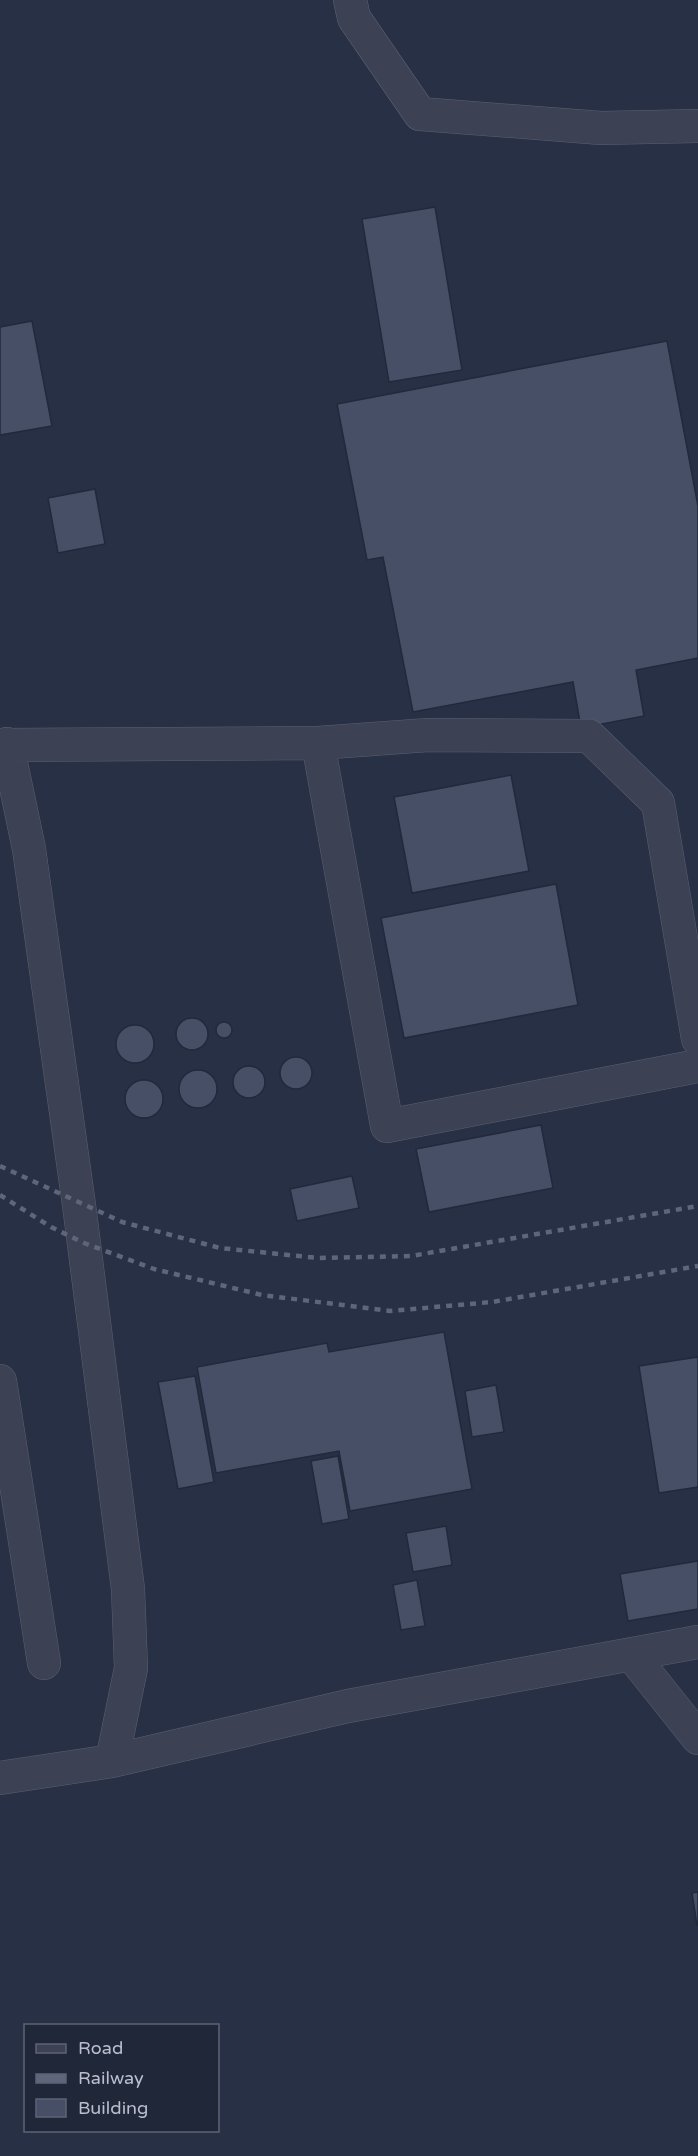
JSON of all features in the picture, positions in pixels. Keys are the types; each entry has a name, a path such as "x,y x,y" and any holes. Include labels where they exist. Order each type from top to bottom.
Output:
{"lane":[{"path":"350,0 354,18 420,114 601,128 698,126"},
{"path":"112,1761 131,1668 128,1589 79,1205 32,873 4,744 318,743 428,735 589,736 658,803 698,1039"},
{"path":"318,743 387,1126 698,1066"},
{"path":"0,1381 44,1663"},
{"path":"0,1778 112,1761 348,1706 698,1642"},
{"path":"631,1654 698,1738"}],"building":[{"path":"435,207 462,370 389,382 362,219"},
{"path":"32,321 52,426 0,435 0,327"},
{"path":"667,341 698,506 698,658 636,670 644,716 581,728 573,682 413,712 383,557 367,560 337,404"},
{"path":"95,489 105,544 58,553 48,498"},
{"path":"511,775 529,871 412,893 394,797"},
{"path":"556,884 578,1005 404,1038 381,918"},
{"path":"192,1018 203,1023 208,1034 203,1045 192,1050 181,1045 176,1034 181,1023"},
{"path":"224,1022 230,1024 232,1030 230,1036 224,1038 218,1036 216,1030 218,1024"},
{"path":"135,1025 149,1030 154,1044 149,1058 135,1063 121,1058 116,1044 121,1030"},
{"path":"296,1057 307,1062 312,1073 307,1084 296,1089 285,1084 280,1073 285,1062"},
{"path":"249,1066 260,1071 265,1082 260,1093 249,1098 238,1093 233,1082 238,1071"},
{"path":"198,1070 212,1075 217,1089 212,1103 198,1108 184,1103 179,1089 184,1075"},
{"path":"144,1080 158,1085 163,1099 158,1113 144,1118 130,1113 125,1099 130,1085"},
{"path":"541,1125 553,1188 429,1212 416,1149"},
{"path":"352,1176 359,1208 297,1221 290,1189"},
{"path":"444,1332 472,1489 350,1511 339,1451 216,1473 197,1367 327,1343 329,1352"},
{"path":"698,1357 698,1487 659,1493 639,1366"},
{"path":"195,1376 214,1482 178,1489 158,1382"},
{"path":"496,1385 504,1432 472,1437 465,1391"},
{"path":"338,1456 349,1519 322,1524 311,1461"},
{"path":"446,1526 452,1565 413,1572 406,1533"},
{"path":"698,1561 698,1609 628,1621 620,1574"},
{"path":"417,1580 425,1626 401,1630 393,1585"},
{"path":"698,1892 698,1925 697,1925 692,1893"}],"railway":[{"path":"0,1166 122,1222 220,1248 318,1258 411,1256 698,1206"},
{"path":"0,1195 51,1227 84,1243 154,1269 262,1295 390,1311 492,1302 698,1266"}]}
